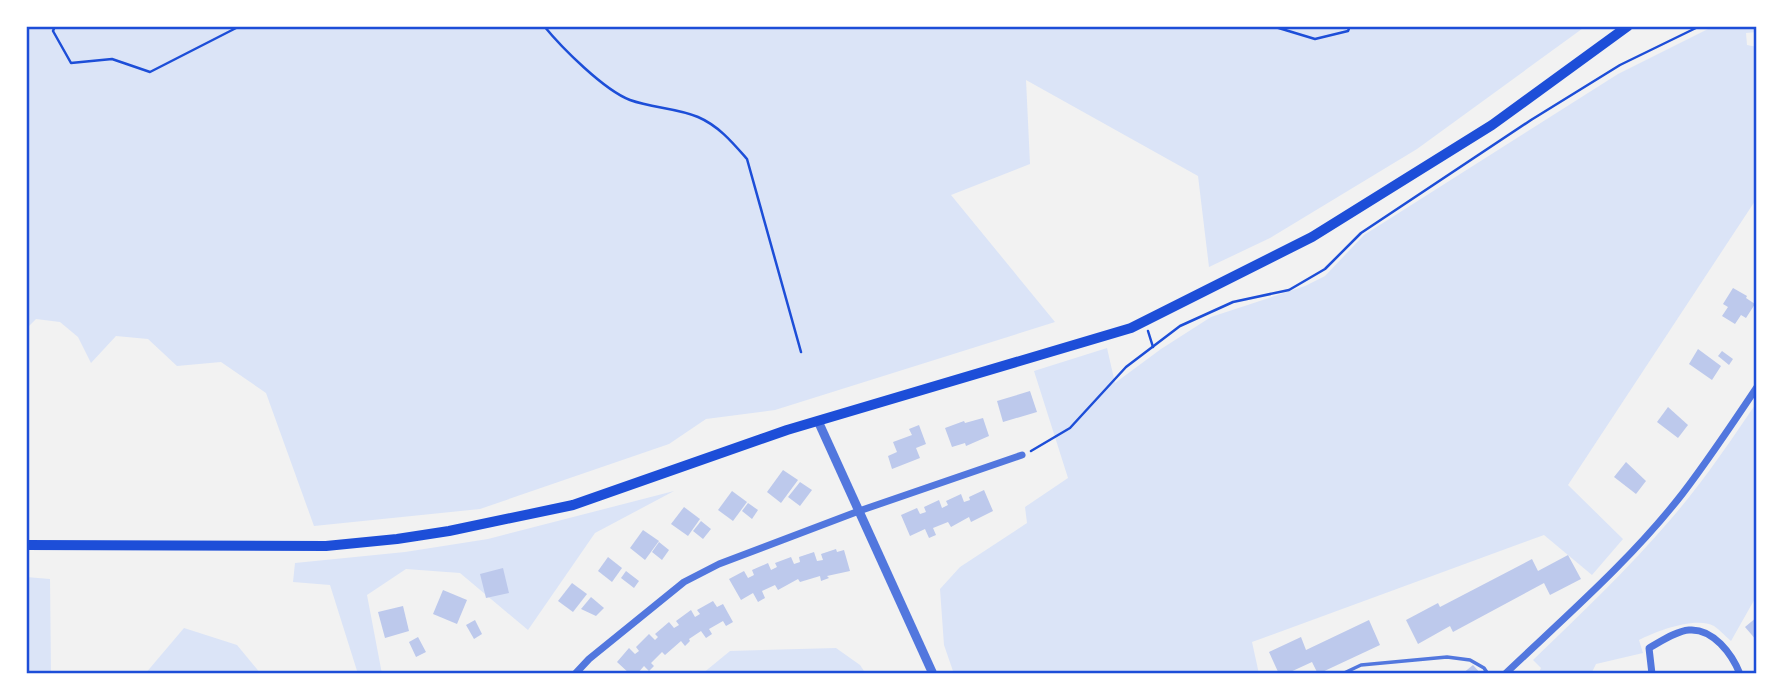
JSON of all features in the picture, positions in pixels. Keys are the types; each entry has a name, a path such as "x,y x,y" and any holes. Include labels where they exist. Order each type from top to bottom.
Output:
{"main road":[{"path":"26,545 326,546 410,537 573,505 818,421 1131,328 1312,237 1492,125 1628,26"}],"street":[{"path":"1505,674 1601,583 1648,533 1683,493 1757,387"},
{"path":"818,421 933,674"},
{"path":"575,674 589,659 684,582 719,564 859,511 1022,455"},
{"path":"1653,674 1648,648 1688,630 1707,633 1734,659 1740,674"}],"lane":[{"path":"1342,674 1361,666 1447,657 1470,660 1488,674"}],"path":[{"path":"55,26 53,31 71,63 112,59 150,72 240,26"},
{"path":"544,26 589,72 628,99 699,117 728,137 747,159 801,352"},
{"path":"1272,26 1315,39 1348,31 1350,26"},
{"path":"1022,455 1070,428 1126,368 1180,326 1233,302 1289,290 1325,268 1361,233 1403,203 1531,120 1620,65 1700,26"}],"shaded area":[{"path":"26,26 1586,26 1417,149 1270,238 1209,267 1198,176 1026,80 1030,164 951,195 1055,322 775,410 706,419 669,444 480,509 314,526 266,393 221,362 177,366 148,339 116,336 91,363 78,337 60,322 36,319 26,329"},
{"path":"1714,26 1757,26 1757,32 1746,33 1747,45 1757,47 1757,198 1568,485 1623,539 1592,575 1544,535 1252,642 1259,674 954,674 944,645 940,589 960,567 1027,523 1025,507 1068,478 1034,371 1107,348 1115,383 1211,317 1305,286 1325,276 1364,235 1618,74"},
{"path":"1757,402 1757,595 1731,641 1714,626 1706,623 1687,624 1665,629 1639,640 1643,653 1596,664 1591,674 1538,674 1541,668 1533,660 1671,519"},
{"path":"674,491 595,533 528,630 460,573 406,569 367,595 382,674 358,674 330,585 293,582 295,563 405,552 488,539"},
{"path":"26,577 50,579 51,674 26,674"},
{"path":"184,628 237,645 261,674 145,674"},
{"path":"836,648 860,665 866,674 702,674 730,651"}],"building":[{"path":"1733,288 1755,304 1746,318 1741,315 1735,324 1722,316 1728,307 1723,304"},
{"path":"1698,349 1721,366 1712,380 1689,364"},
{"path":"1722,351 1733,359 1729,365 1718,356"},
{"path":"1030,391 1037,412 1003,422 997,401"},
{"path":"1668,407 1688,425 1678,438 1657,422"},
{"path":"983,418 989,436 966,446 965,443 952,447 945,428"},
{"path":"919,425 926,444 916,448 920,458 892,469 888,456 897,452 893,442 912,435 909,429"},
{"path":"1626,462 1646,481 1636,494 1614,477"},
{"path":"783,470 798,480 781,503 767,492"},
{"path":"800,482 812,490 800,506 788,497"},
{"path":"984,490 993,511 971,522 969,517 951,527 948,522 933,528 936,535 929,538 925,529 910,536 901,515 917,508 920,514 926,512 924,507 939,500 942,508 948,505 946,501 961,494 964,502"},
{"path":"732,491 747,502 733,521 718,510"},
{"path":"748,503 758,510 752,519 742,511"},
{"path":"684,507 700,519 688,536 671,524"},
{"path":"701,521 711,529 703,539 693,531"},
{"path":"643,530 659,541 645,560 630,548"},
{"path":"659,542 669,550 662,560 652,552"},
{"path":"836,549 837,552 844,550 850,571 827,576 829,578 821,581 820,576 800,582 798,579 778,590 775,585 762,591 765,598 758,602 753,593 741,600 729,579 744,571 748,578 754,575 752,570 768,563 771,570 777,567 775,563 791,557 794,564 800,562 799,557 814,552 817,561 823,560 821,554"},
{"path":"1568,555 1581,579 1550,595 1544,583 1453,632 1450,626 1418,644 1406,620 1438,603 1440,607 1532,559 1538,571"},
{"path":"608,557 622,568 612,582 598,571"},
{"path":"503,568 509,593 486,598 480,574"},
{"path":"626,571 639,581 634,588 621,578"},
{"path":"572,583 587,594 573,612 558,601"},
{"path":"443,590 467,600 457,624 433,614"},
{"path":"591,597 604,608 596,616 581,609"},
{"path":"713,601 717,607 723,604 733,622 726,626 723,621 709,629 712,634 706,638 701,631 689,639 685,646 681,641 665,655 662,652 651,663 654,666 649,671 644,666 637,674 630,674 617,662 629,648 635,654 639,651 636,647 649,634 655,640 658,637 655,634 669,622 674,628 679,625 676,621 691,610 695,617 700,614 697,610"},
{"path":"403,606 409,631 385,638 378,612"},
{"path":"1757,617 1757,641 1745,627"},
{"path":"475,620 482,634 474,639 466,625"},
{"path":"1369,620 1380,645 1318,674 1312,662 1286,674 1279,674 1269,652 1301,637 1306,650"},
{"path":"418,637 426,652 416,657 409,642"},
{"path":"1473,665 1481,674 1462,674"}]}
